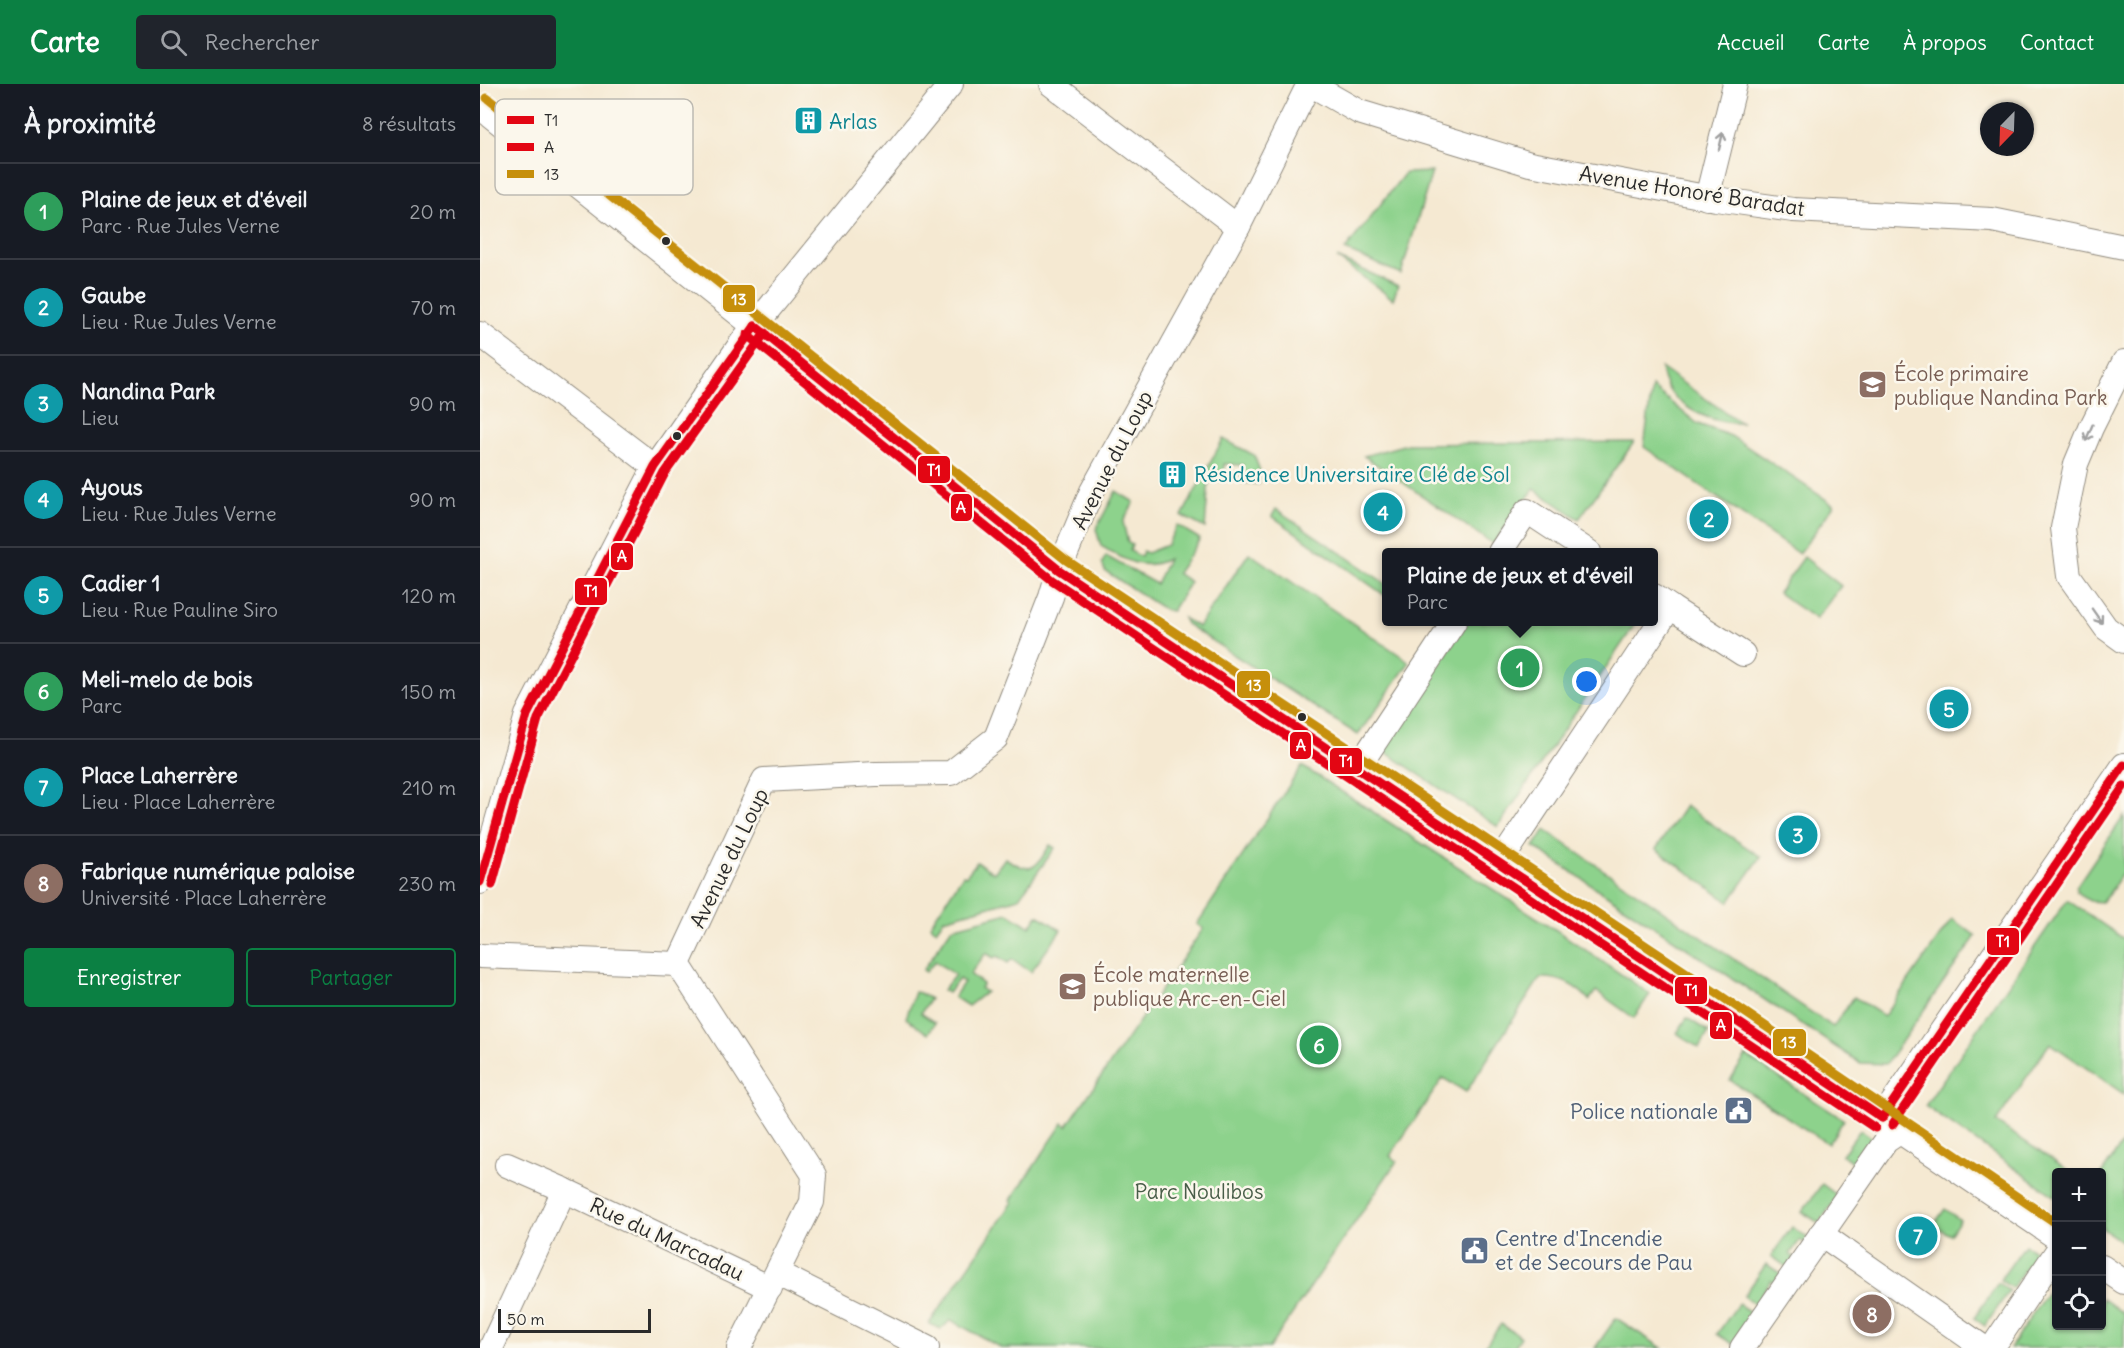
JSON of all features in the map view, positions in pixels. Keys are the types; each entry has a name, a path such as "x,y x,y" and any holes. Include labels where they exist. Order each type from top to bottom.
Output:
{"street":[{"path":"480,882 526,715 655,467 755,326 951,84"},
{"path":"1052,84 1238,227"},
{"name":"Avenue du Loup","path":"678,964 764,780 876,774 951,773 996,738 1051,597 1059,570 1092,491 1238,227 1309,84"},
{"name":"Avenue Honoré Baradat","path":"1309,84 1359,112 1530,164 1707,198 1793,210 1992,220 2124,246"},
{"path":"1707,198 1735,84"},
{"path":"480,107 495,119"},
{"path":"591,195 1059,570 1892,1125 2052,1234"},
{"path":"480,334 655,467"},
{"path":"2124,362 2076,464 2063,528 2069,576 2106,628 2124,641"},
{"path":"1503,548 1527,511 1583,548"},
{"path":"1662,602 1743,654"},
{"path":"1357,769 1451,626"},
{"path":"1499,864 1647,626"},
{"path":"1742,1348 1887,1141 1892,1125 2124,765"},
{"path":"480,956 678,964 814,1175 812,1202 739,1348"},
{"name":"Rue du Marcadau","path":"507,1165 927,1348"},
{"name":"Rue du Marcadau","path":"491,1348 564,1190"},
{"path":"1821,1234 1984,1348"},
{"path":"1992,1348 2052,1259"},
{"path":"2106,1270 2124,1282"}],"green space":[{"path":"1432,172 1401,274 1345,250 1405,173"},
{"path":"1337,258 1398,286 1393,299"},
{"path":"1661,368 1741,423 1715,419 1690,409 1671,392 1664,381"},
{"path":"1652,387 1698,424 1731,436 1834,505 1799,554 1644,447"},
{"path":"1223,439 1254,455 1260,471 1259,484 1240,482 1243,465 1224,464 1225,481 1209,479 1205,528 1182,516"},
{"path":"1634,442 1579,519 1534,489 1493,544 1364,456 1407,444"},
{"path":"1116,491 1134,502 1123,522 1128,543 1132,545 1130,551 1141,557 1143,551 1147,553 1167,545 1177,525 1200,539 1177,573 1190,582 1172,611 1165,610 1105,571 1102,563 1106,556 1156,584 1168,559 1159,563 1134,563 1101,546 1096,529"},
{"path":"1276,509 1382,581 1382,593 1272,516"},
{"path":"1249,553 1409,663 1358,735 1186,624 1183,618 1198,627"},
{"path":"1804,557 1841,586 1816,619 1778,593"},
{"path":"1464,626 1634,626 1498,827 1381,749"},
{"name":"Parc Noulibos","path":"1302,766 1556,930 1650,994 1634,1018 1596,991 1589,1000 1567,983 1540,978 1466,1092 1443,1078 1390,1156 1397,1161 1269,1348 1001,1348 951,1320 941,1329 929,1324 1013,1202 1011,1200 1063,1123 1067,1126 1203,929 1197,924"},
{"path":"1685,806 1761,857 1729,902 1656,849"},
{"path":"2124,816 2124,871 2101,902 2090,901 2077,892 2076,887"},
{"path":"1545,830 1833,1027 1854,997 1884,1016 1952,919 1976,936 1886,1064 1860,1063 1534,847"},
{"path":"1050,845 1055,848 1019,898 944,919 936,930 930,925 963,875 966,876 977,862 994,873 1005,858 1027,868 1032,867 1036,865"},
{"path":"2067,900 2124,939 2124,1094 2050,1043 1996,1122 2064,1168 2052,1168 2052,1194 1925,1106"},
{"path":"1008,913 1030,927 1038,915 1061,930 1031,972 1012,959 1008,963 997,956 994,958 986,953 970,974 983,984 980,988 986,992 968,1006 954,997 964,982 959,979 948,993 943,990 955,975 935,961 926,972 923,970 952,928"},
{"path":"915,992 930,999 921,1013 935,1023 928,1034 906,1018"},
{"path":"1687,1018 1709,1032 1699,1048 1677,1033"},
{"path":"1746,1056 1844,1120 1828,1144 1730,1080"},
{"path":"1860,1130 1876,1141 1859,1166 1842,1155"},
{"path":"2124,1141 2124,1243 2106,1231 2105,1168"},
{"path":"1822,1184 1838,1196 1819,1223 1802,1212"},
{"path":"1945,1209 1960,1220 1950,1235 1934,1225 1924,1239 1909,1229 1919,1214 1934,1224"},
{"path":"1792,1227 1808,1238 1805,1243 1800,1240 1790,1254 1794,1258 1788,1268 1771,1256"},
{"path":"2025,1245 2036,1252 2012,1288 2000,1280"},
{"path":"1766,1264 1783,1275 1777,1284 1771,1280 1761,1295 1766,1299 1760,1308 1744,1296"},
{"path":"1998,1283 2009,1291 1985,1326 1974,1318"},
{"path":"2052,1285 2052,1330 2106,1330 2106,1301 2124,1314 2124,1348 2010,1348"},
{"path":"1738,1304 1755,1315 1734,1345 1717,1334"},
{"path":"1616,1318 1662,1348 1595,1348"},
{"path":"1501,1324 1521,1337 1515,1346 1517,1348 1486,1348 1485,1346"}],"transit line":[{"name":"13","path":"487,98 495,104"},
{"name":"13","path":"609,195 1066,560 1684,971 2055,1222"},
{"name":"T1","path":"755,326 1059,570 1882,1118"},
{"name":"T1","path":"480,882 527,715 655,467 755,326"},
{"name":"A","path":"492,885 538,719 665,473 765,333"},
{"name":"A","path":"747,335 1052,580 1875,1128"},
{"name":"T1","path":"1882,1118 2124,765"},
{"name":"A","path":"1892,1125 2124,786"}],"place":[{"name":"Arlas","path":"808,121"},
{"name":"École primaire publique Nandina Park","path":"1873,385"},
{"name":"Résidence Universitaire Clé de Sol","path":"1173,474"},
{"name":"Ayous","path":"1383,512"},
{"name":"Gaube","path":"1709,519"},
{"name":"Plaine de jeux et d'éveil","path":"1520,668"},
{"name":"Cadier 1","path":"1949,709"},
{"name":"Nandina Park","path":"1798,835"},
{"name":"École maternelle publique Arc-en-Ciel","path":"1072,986"},
{"name":"Meli-melo de bois","path":"1319,1045"},
{"name":"Police nationale","path":"1739,1111"},
{"name":"Place Laherrère","path":"1918,1236"},
{"name":"Centre d'Incendie et de Secours de Pau","path":"1474,1250"},
{"name":"Fabrique numérique paloise","path":"1872,1314"}]}
